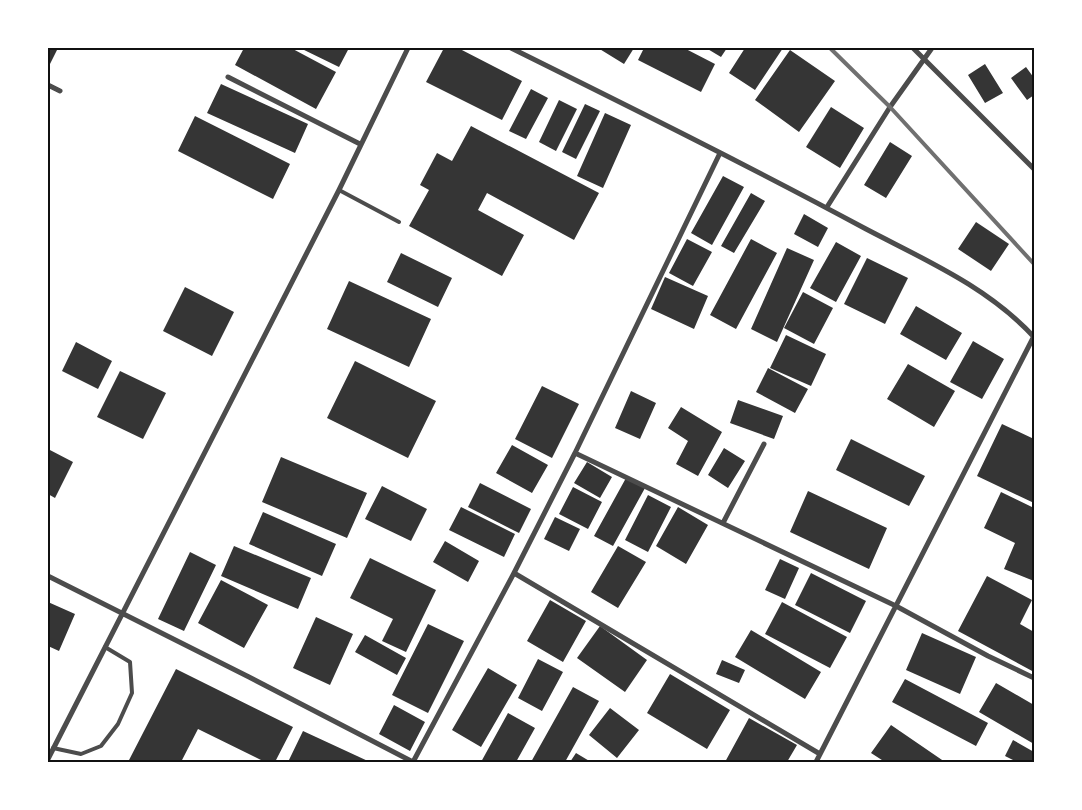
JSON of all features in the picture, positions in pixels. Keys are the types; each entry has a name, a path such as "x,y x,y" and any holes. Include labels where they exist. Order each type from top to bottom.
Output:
{"street":[{"path":"48,760 339,190 408,48"},
{"path":"511,48 827,207 975,288 1003,307 1034,336 816,762"},
{"path":"913,48 1034,169"},
{"path":"827,207 890,108 932,48"},
{"path":"228,77 360,144"},
{"path":"48,85 60,91"},
{"path":"48,576 258,681 413,762 514,573 575,453 720,153"},
{"path":"723,523 764,444"},
{"path":"575,453 896,606 988,656 1034,678"},
{"path":"514,573 820,754"}],"lane":[{"path":"339,190 399,222"},
{"path":"53,748 82,754 102,746 118,724 132,692 130,662 105,647"}],"building":[{"path":"48,48 58,48 48,68"},
{"path":"244,48 291,48 336,72 316,109 235,65"},
{"path":"300,48 349,48 339,67"},
{"path":"444,48 458,48 522,81 502,120 426,82"},
{"path":"598,48 634,48 624,64"},
{"path":"644,48 684,48 715,64 701,92 638,60"},
{"path":"706,48 727,48 721,57"},
{"path":"745,48 783,48 755,90 729,73"},
{"path":"790,50 835,81 799,132 755,100"},
{"path":"985,64 1003,93 985,103 968,75"},
{"path":"1026,67 1034,78 1034,95 1027,100 1011,78"},
{"path":"221,84 308,124 295,153 207,113"},
{"path":"531,89 548,98 526,139 509,131"},
{"path":"559,100 577,109 556,151 539,142"},
{"path":"585,104 600,111 576,159 562,152"},
{"path":"831,107 864,128 840,168 806,147"},
{"path":"605,113 631,125 603,188 577,176"},
{"path":"195,116 290,164 273,199 178,151"},
{"path":"471,126 599,193 574,240 487,193 478,210 524,235 502,276 409,226 429,190 420,185 437,153 452,161"},
{"path":"890,142 912,156 886,198 864,185"},
{"path":"723,176 744,187 712,245 691,233"},
{"path":"751,193 765,201 734,253 721,246"},
{"path":"804,214 828,228 818,247 794,234"},
{"path":"976,222 1009,244 991,271 958,249"},
{"path":"687,239 712,252 693,286 669,273"},
{"path":"751,239 777,253 736,329 710,315"},
{"path":"836,242 861,256 836,302 810,288"},
{"path":"787,248 814,260 777,342 751,329"},
{"path":"401,253 452,278 438,307 387,282"},
{"path":"867,258 908,278 885,324 844,304"},
{"path":"665,277 708,296 694,329 651,309"},
{"path":"349,281 431,319 409,367 327,329"},
{"path":"185,287 234,312 212,356 163,331"},
{"path":"803,292 833,308 814,344 784,328"},
{"path":"916,306 962,333 946,360 900,334"},
{"path":"786,335 826,354 811,386 770,368"},
{"path":"973,341 1004,359 982,399 950,382"},
{"path":"76,342 112,361 98,389 62,371"},
{"path":"355,361 436,401 408,458 327,418"},
{"path":"908,364 955,391 934,427 887,399"},
{"path":"768,368 808,389 795,413 756,392"},
{"path":"120,371 166,393 143,439 97,417"},
{"path":"542,386 579,404 552,458 515,439"},
{"path":"631,391 656,403 640,439 615,428"},
{"path":"738,400 783,416 774,439 730,423"},
{"path":"681,407 722,432 698,476 676,464 688,441 668,428"},
{"path":"1002,424 1034,439 1034,503 977,476"},
{"path":"851,439 925,476 909,506 836,470"},
{"path":"512,445 548,465 532,493 496,473"},
{"path":"724,448 745,461 728,488 708,475"},
{"path":"48,449 73,462 55,498 48,494"},
{"path":"281,457 367,493 347,538 262,502"},
{"path":"587,462 612,477 600,498 574,483"},
{"path":"626,478 645,488 613,546 594,536"},
{"path":"480,483 531,509 519,533 468,507"},
{"path":"382,486 427,509 411,541 365,519"},
{"path":"573,487 602,502 588,529 559,514"},
{"path":"808,491 887,528 869,569 790,532"},
{"path":"1001,492 1034,508 1034,581 1004,569 1015,543 984,528"},
{"path":"648,495 671,507 648,552 625,540"},
{"path":"461,507 515,534 504,557 449,530"},
{"path":"678,507 708,525 686,564 656,546"},
{"path":"263,512 336,544 322,576 249,544"},
{"path":"555,517 580,529 569,551 544,539"},
{"path":"445,541 479,561 468,582 433,562"},
{"path":"234,546 311,578 298,609 221,576"},
{"path":"618,546 646,562 618,608 591,592"},
{"path":"190,552 216,565 184,631 158,619"},
{"path":"370,558 436,590 406,652 382,641 393,619 350,598"},
{"path":"780,559 799,568 785,599 765,590"},
{"path":"811,573 866,601 850,633 795,605"},
{"path":"987,576 1032,600 1020,624 1034,632 1034,672 958,631"},
{"path":"221,580 268,605 244,648 198,623"},
{"path":"550,600 586,621 563,662 527,641"},
{"path":"48,602 75,614 59,651 48,646"},
{"path":"782,602 847,637 830,668 765,634"},
{"path":"316,617 353,634 330,685 293,668"},
{"path":"428,624 464,641 428,713 392,695"},
{"path":"600,626 647,660 625,692 577,658"},
{"path":"751,630 821,672 805,699 735,657"},
{"path":"922,633 976,657 960,694 906,670"},
{"path":"365,635 406,658 397,675 355,652"},
{"path":"538,659 563,672 542,711 518,698"},
{"path":"722,660 745,670 739,683 716,674"},
{"path":"488,668 517,685 481,747 452,730"},
{"path":"176,669 293,727 275,762 265,762 198,729 181,762 128,762"},
{"path":"670,674 730,710 707,749 647,713"},
{"path":"905,679 988,723 976,746 892,702"},
{"path":"996,683 1034,705 1034,744 979,712"},
{"path":"573,687 599,701 565,762 531,762"},
{"path":"394,705 425,722 410,751 379,734"},
{"path":"610,708 639,730 617,758 589,735"},
{"path":"508,713 535,728 516,762 481,762"},
{"path":"749,718 797,745 787,762 725,762"},
{"path":"891,725 945,762 885,762 871,753"},
{"path":"303,731 370,762 288,762"},
{"path":"1013,740 1034,752 1034,762 1017,762 1005,756"},
{"path":"576,753 591,762 570,762"}],"railway":[{"path":"830,48 890,107 1034,264"}]}
